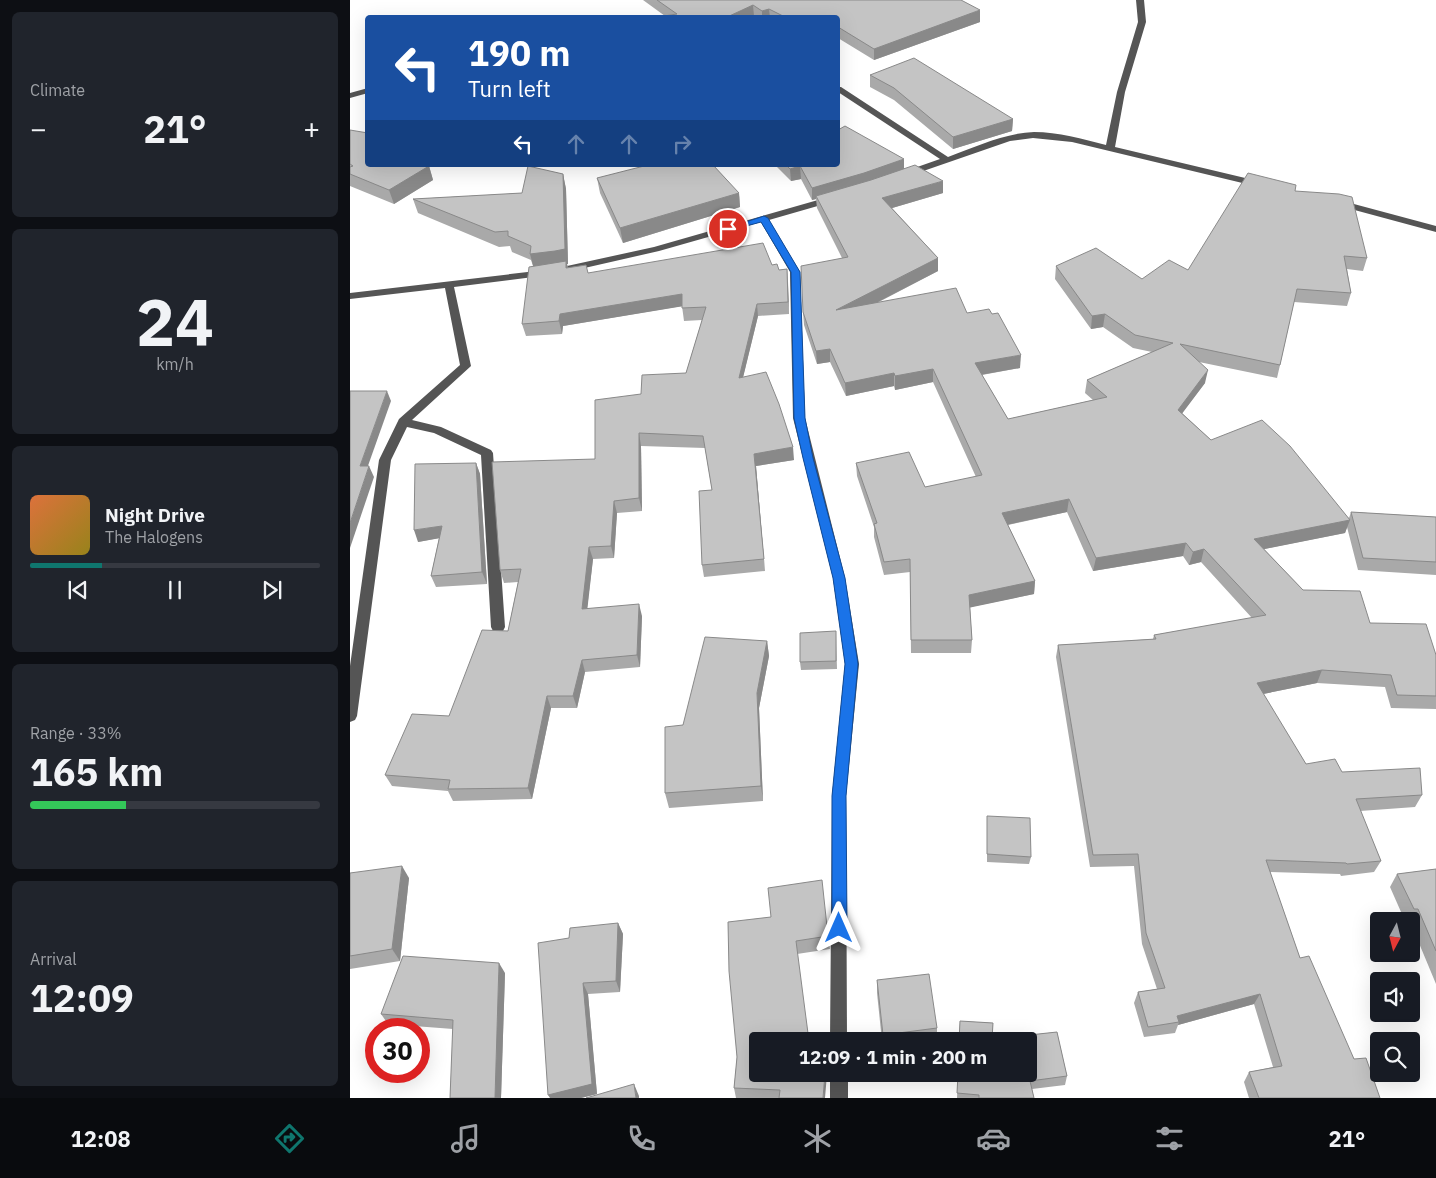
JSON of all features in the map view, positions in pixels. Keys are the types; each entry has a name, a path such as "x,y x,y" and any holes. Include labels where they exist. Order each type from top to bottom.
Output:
{"street":[{"path":"1110,148 1121,92 1142,22 1140,0"},
{"path":"840,90 946,160"},
{"path":"350,96 365,91"},
{"path":"894,179 1008,139 1033,136 1072,139 1269,186"},
{"path":"350,296 559,271 656,249 840,197"},
{"path":"1325,200 1436,229"},
{"path":"764,218 795,272 799,418 839,578 852,664 839,796 839,1032"},
{"path":"350,716 385,460 403,422 466,366 449,285"},
{"path":"403,422 437,430 487,453 498,627"},
{"path":"839,1082 839,1098"}],"building":[{"path":"657,0 961,0 980,10 874,49 840,28 840,15 781,15 769,9 762,11 753,5 731,15 670,15 677,14"},
{"path":"914,58 1013,119 953,137 894,88 870,75"},
{"path":"845,126 904,159 812,188 801,167 840,167 840,129"},
{"path":"350,130 365,132 365,167 427,167 389,190 350,174 350,167 353,166 350,164"},
{"path":"915,165 943,181 882,198 938,258 836,310 956,288 967,313 989,309 992,314 998,313 1021,355 975,363 1008,419 1107,397 1087,380 1173,343 1135,335 1105,314 1092,316 1056,266 1096,248 1142,279 1169,260 1188,270 1248,173 1296,185 1295,191 1339,194 1352,197 1367,258 1344,256 1351,293 1297,289 1280,365 1180,344 1208,370 1178,410 1211,440 1262,420 1290,446 1350,520 1254,539 1303,590 1360,591 1370,623 1426,624 1436,655 1436,696 1397,695 1391,675 1322,670 1257,683 1306,764 1335,759 1342,772 1420,768 1422,795 1356,799 1381,861 1347,864 1266,860 1300,958 1309,956 1354,1059 1366,1058 1370,1069 1370,1082 1374,1082 1380,1098 1259,1098 1249,1072 1282,1066 1260,994 1177,1016 1179,1022 1148,1027 1138,992 1165,988 1146,933 1138,854 1093,855 1058,645 1156,639 1154,635 1266,615 1204,549 1193,552 1186,543 1096,558 1069,499 1002,513 1035,581 969,595 972,640 911,640 910,559 884,562 874,524 877,523 856,463 909,452 925,487 982,475 933,369 895,376 894,373 845,383 830,349 816,351 803,312 801,266 848,257 816,196"},
{"path":"528,167 563,174 565,249 530,254 531,246 508,236 508,231 495,232 413,199 522,193"},
{"path":"640,167 715,167 739,193 620,228 597,178"},
{"path":"763,243 772,265 777,264 779,270 787,269 788,302 757,304 739,378 766,372 793,447 754,454 764,559 702,565 699,491 712,490 703,436 639,433 639,498 614,501 611,546 589,547 582,609 639,604 637,655 582,660 573,696 547,696 528,788 448,789 450,780 385,775 412,714 449,716 482,630 508,631 521,569 500,570 492,462 595,459 595,400 641,394 642,375 686,373 706,307 682,308 682,294 560,314 559,321 522,324 529,267 566,261 566,268 586,265 588,273"},
{"path":"350,391 387,391 360,466 369,466 350,523"},
{"path":"476,463 482,572 431,576 442,526 414,530 415,464"},
{"path":"1351,512 1436,517 1436,562 1363,558"},
{"path":"836,631 836,661 800,662 800,633"},
{"path":"705,637 767,641 757,693 761,786 665,793 665,727 683,725"},
{"path":"987,816 1030,818 1031,857 987,854"},
{"path":"402,866 392,949 350,956 350,873"},
{"path":"1436,869 1436,951 1420,912 1418,909 1414,909 1397,874"},
{"path":"822,880 828,936 796,941 808,1032 749,1032 749,1082 824,1082 823,1098 779,1098 780,1090 734,1088 737,1057 729,971 728,922 771,917 768,888"},
{"path":"618,923 616,981 583,983 592,1084 548,1095 538,943 569,938 570,928"},
{"path":"403,956 499,963 495,1098 450,1098 453,1020 381,1014"},
{"path":"929,974 937,1028 906,1032 883,1032 877,980"},
{"path":"960,1021 993,1023 992,1032 959,1032"},
{"path":"1057,1032 1067,1076 1037,1080 1037,1034"},
{"path":"958,1082 1030,1082 1034,1098 979,1098 979,1095 957,1093"},
{"path":"634,1084 636,1098 586,1098"}],"route":[{"path":"728,229 764,218 795,272 799,418 839,578 852,664 839,796 839,928"}]}
